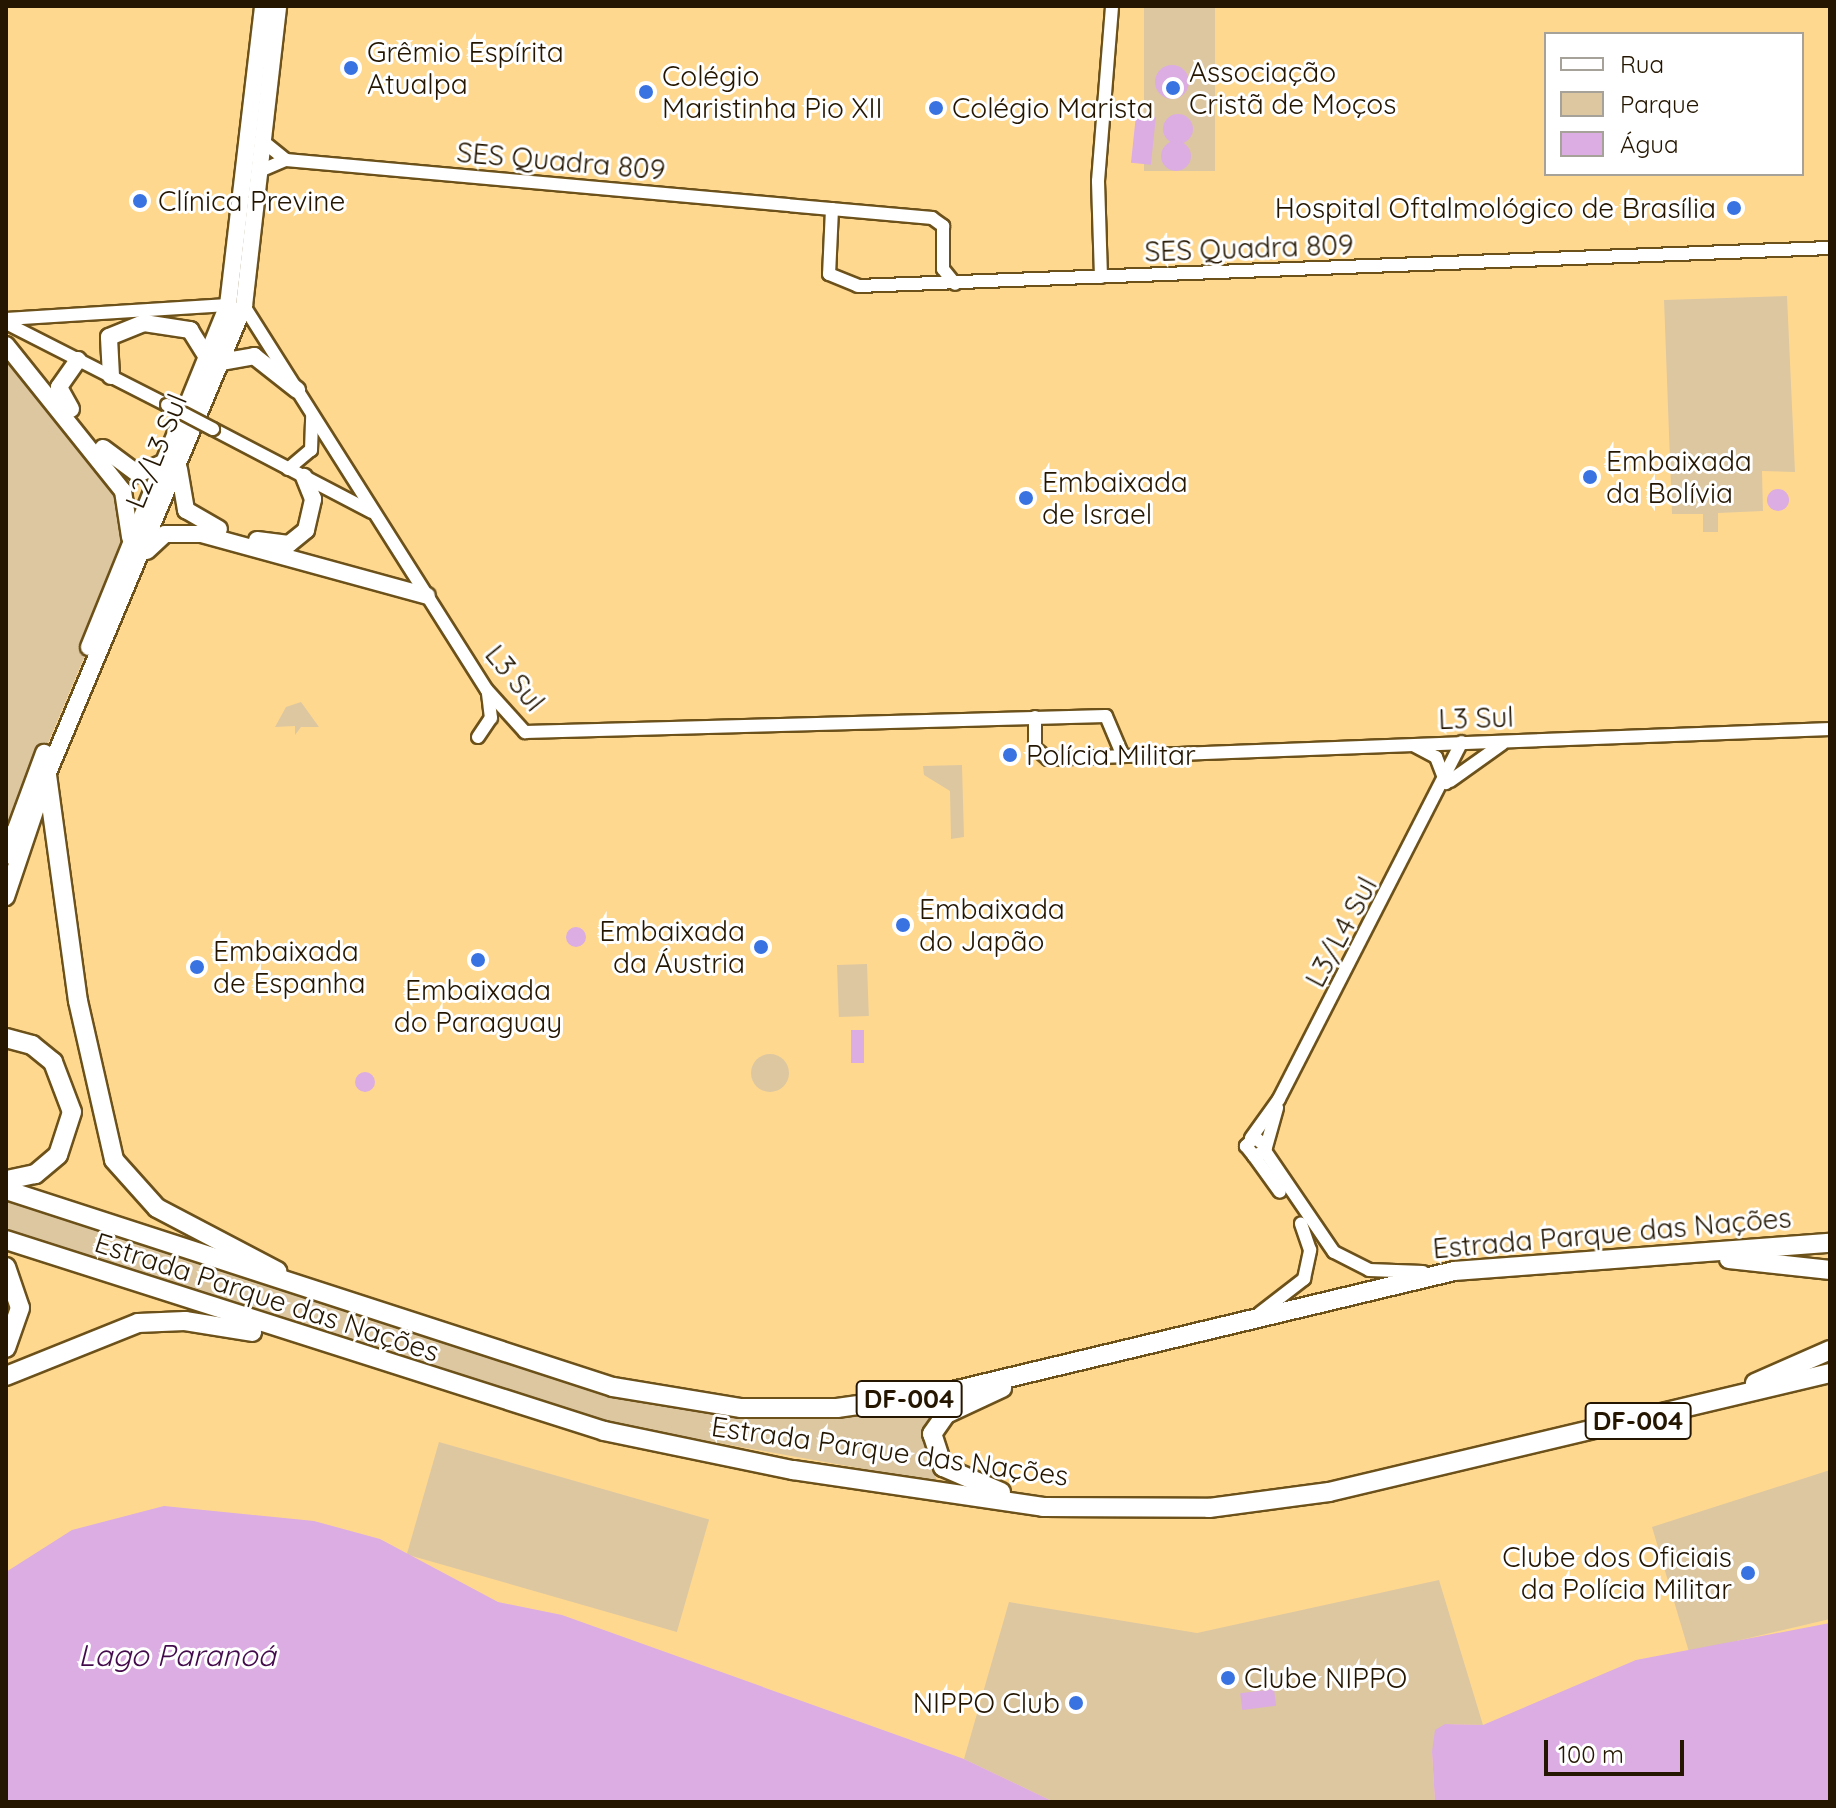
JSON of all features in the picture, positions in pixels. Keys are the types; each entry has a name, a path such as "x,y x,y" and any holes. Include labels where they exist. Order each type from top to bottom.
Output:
{"highway":[{"path":"47,775 78,1001 114,1160 157,1208 307,1290"},
{"path":"6,1038 32,1045 53,1062 72,1112 58,1155 35,1174 6,1180"},
{"name":"Estrada Parque das Nações","path":"6,1190 613,1387 741,1408 917,1398 1259,1314 1454,1271 1830,1243"},
{"name":"Estrada Parque das Nações","path":"6,1240 322,1346 670,1446 1043,1507 1259,1503 1830,1373"},
{"path":"1697,1253 1830,1270"},
{"path":"6,1267 20,1308 6,1348"},
{"path":"6,1376 158,1320 322,1346"},
{"path":"1720,1399 1830,1350"},
{"path":"1041,1370 946,1414 932,1434 943,1467 1043,1507"}],"main road":[{"name":"L2/L3 Sul","path":"236,306 263,6"},
{"name":"L2/L3 Sul","path":"6,856 10,840 172,465 236,306 262,170 278,6"},
{"path":"111,376 109,337 144,323 190,330 215,361 254,356 297,390"},
{"path":"6,345 123,491 131,518 132,559"},
{"path":"78,360 59,387 105,450 138,474 172,465 183,503 194,519 275,544 306,530 313,499 304,477"},
{"path":"132,559 165,534 190,533 427,596"},
{"name":"L2/L3 Sul","path":"6,897 47,775 132,559"}],"street":[{"path":"1101,277 1098,181 1114,9"},
{"path":"265,143 286,160"},
{"name":"SES Quadra 809","path":"262,170 286,160 938,220 943,269"},
{"name":"SES Quadra 809","path":"832,209 833,280 928,285 1830,248"},
{"path":"928,285 943,269 955,284"},
{"path":"6,321 236,306"},
{"name":"L3 Sul","path":"236,306 297,390 487,690 525,732 551,736 1106,716 1118,754"},
{"path":"6,321 375,514"},
{"path":"288,469 311,450 312,413"},
{"path":"478,737 491,718 487,690"},
{"name":"L3 Sul","path":"1035,717 1040,756 1830,729"},
{"path":"1412,745 1436,757 1447,784 1508,741"},
{"name":"L3/L4 Sul","path":"1447,784 1462,742"},
{"name":"L3/L4 Sul","path":"1262,1151 1251,1138 1279,1099 1447,784 1476,742"},
{"name":"L3/L4 Sul","path":"1262,1151 1279,1099"},
{"path":"1262,1151 1302,1216 1344,1260 1379,1272 1454,1271"},
{"path":"1259,1314 1304,1279 1310,1250 1262,1151"}],"green space":[{"name":"Associação Cristã de Moços","path":"1144,6 1215,6 1215,171 1144,171"},
{"path":"1787,296 1795,472 1762,471 1763,511 1718,513 1718,532 1703,532 1703,514 1672,514 1664,300"},
{"path":"6,352 122,491 128,553 6,843"},
{"path":"301,702 319,727 301,727 295,735 295,726 275,727 286,707"},
{"path":"962,765 964,837 951,839 950,791 924,775 923,766"},
{"path":"867,964 869,1016 839,1017 837,965"},
{"path":"770,1054 784,1059 789,1073 784,1087 770,1092 756,1087 751,1073 756,1059"},
{"path":"6,1200 651,1405 741,1416 857,1415 973,1397 926,1438 937,1482 607,1423 6,1235"},
{"path":"439,1442 709,1519 677,1632 407,1554"},
{"name":"Clube dos Oficiais da Polícia Militar","path":"1830,1470 1830,1619 1689,1652 1652,1527"},
{"name":"Clube NIPPO","path":"1439,1580 1483,1725 1445,1724 1432,1752 1435,1802 1054,1802 964,1759 1009,1602 1197,1633"}],"water":[{"path":"1172,65 1184,70 1189,82 1184,94 1172,99 1160,94 1155,82 1160,70"},
{"path":"1178,114 1189,118 1193,129 1189,140 1178,144 1167,140 1163,129 1167,118"},
{"path":"1136,115 1156,117 1151,165 1131,163"},
{"path":"1176,141 1187,145 1191,156 1187,167 1176,171 1165,167 1161,156 1165,145"},
{"path":"1778,489 1786,492 1789,500 1786,508 1778,511 1770,508 1767,500 1770,492"},
{"path":"576,927 583,930 586,937 583,944 576,947 569,944 566,937 569,930"},
{"path":"851,1030 864,1030 864,1063 851,1063"},
{"path":"365,1072 372,1075 375,1082 372,1089 365,1092 358,1089 355,1082 358,1075"},
{"name":"Lago Paranoá","path":"164,1506 314,1521 380,1539 498,1602 562,1615 964,1759 1054,1802 6,1802 6,1572 72,1530"},
{"path":"1830,1623 1830,1802 1435,1802 1432,1752 1435,1730 1445,1724 1483,1725 1636,1660"},
{"path":"1274,1689 1276,1706 1242,1710 1240,1693"}],"place":[{"name":"Grêmio Espírita Atualpa","path":"351,68"},
{"name":"Associação Cristã de Moços","path":"1173,88"},
{"name":"Colégio Maristinha Pio XII","path":"646,92"},
{"name":"Colégio Marista","path":"936,108"},
{"name":"Clínica Previne","path":"140,201"},
{"name":"Hospital Oftalmológico de Brasília","path":"1734,208"},
{"name":"Embaixada da Bolívia","path":"1590,477"},
{"name":"Embaixada de Israel","path":"1026,498"},
{"name":"Polícia Militar","path":"1010,755"},
{"name":"Embaixada do Japão","path":"903,925"},
{"name":"Embaixada da Áustria","path":"761,947"},
{"name":"Embaixada do Paraguay","path":"478,960"},
{"name":"Embaixada de Espanha","path":"197,967"},
{"name":"Clube dos Oficiais da Polícia Militar","path":"1748,1573"},
{"name":"Clube NIPPO","path":"1228,1678"},
{"name":"NIPPO Club","path":"1076,1703"}]}
